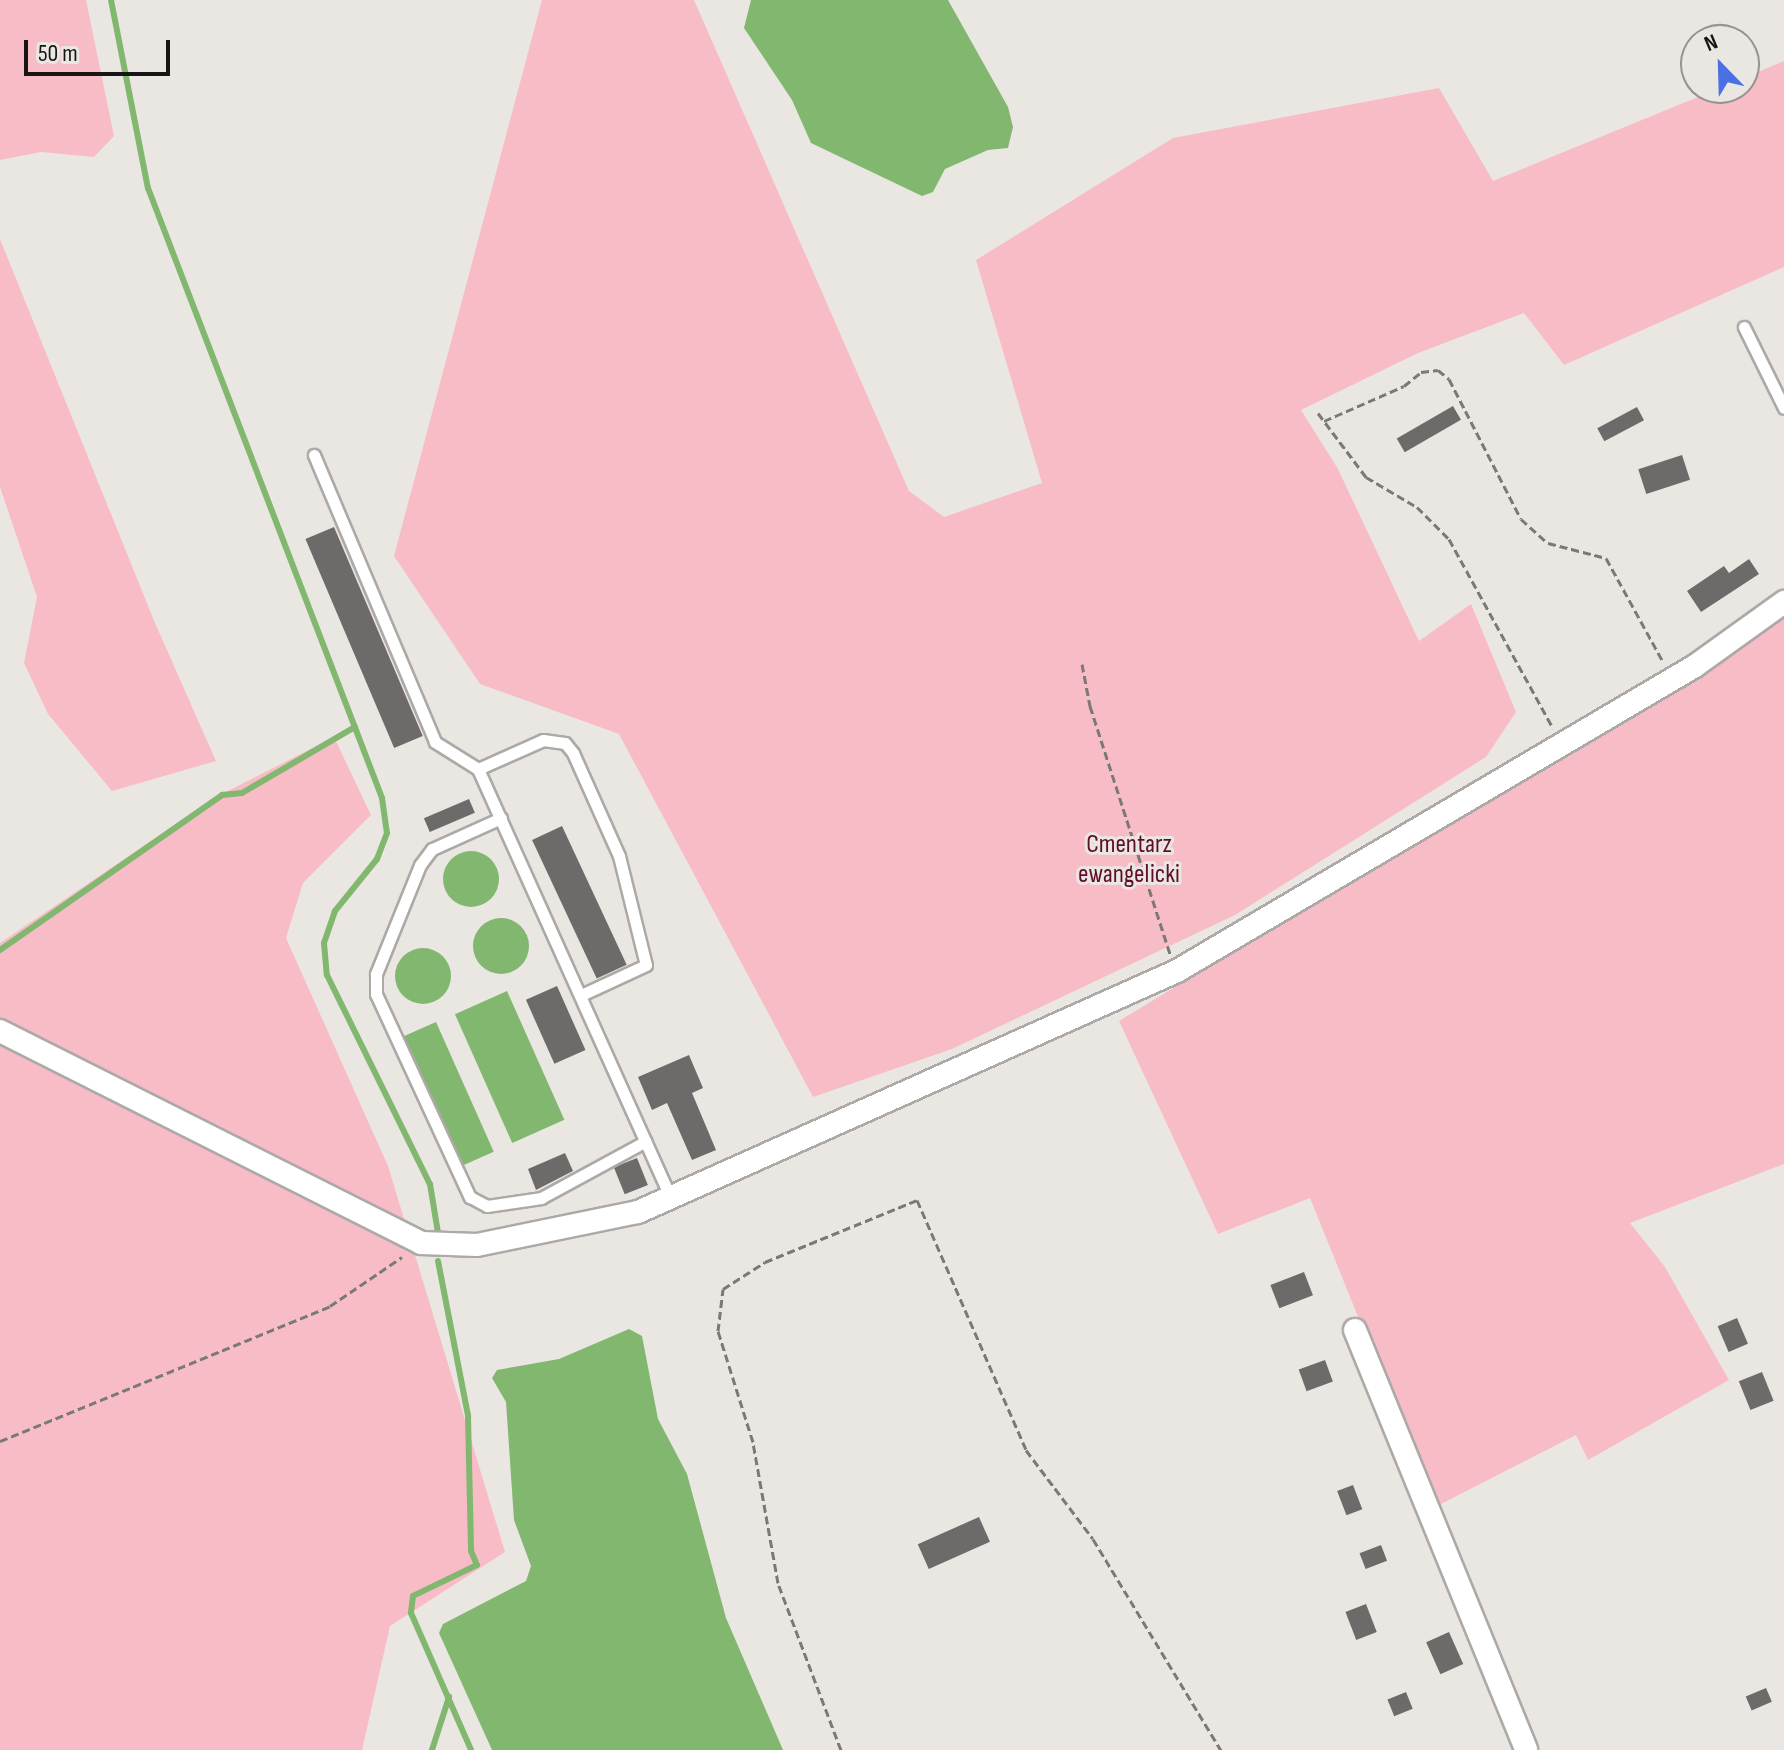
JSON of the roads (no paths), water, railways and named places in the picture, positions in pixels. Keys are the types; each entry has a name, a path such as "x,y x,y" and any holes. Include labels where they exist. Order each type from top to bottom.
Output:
{"street":[{"path":"0,1031 421,1243 477,1245 536,1236 672,1200 1177,971 1672,680 1784,602"},
{"path":"1355,1330 1526,1750"}],"lane":[{"path":"1744,327 1784,408"},
{"path":"314,455 435,742 478,769 672,1200"},
{"path":"478,769 543,740 565,743 573,753 619,856 646,965 581,995"},
{"path":"501,818 432,849 420,865 376,974 376,994 470,1197 487,1206 541,1198 646,1141"}],"waterway":[{"path":"111,0 148,188 382,798 387,833 377,859 335,911 324,943 327,975 430,1184 438,1233"},
{"path":"0,950 222,795 242,793 355,727"},
{"path":"438,1261 468,1416 471,1551 477,1565 413,1596 411,1613 471,1750"},
{"path":"432,1750 449,1697"}],"park label":[{"name":"Cmentarz ewangelicki","path":"1129,860"}]}
